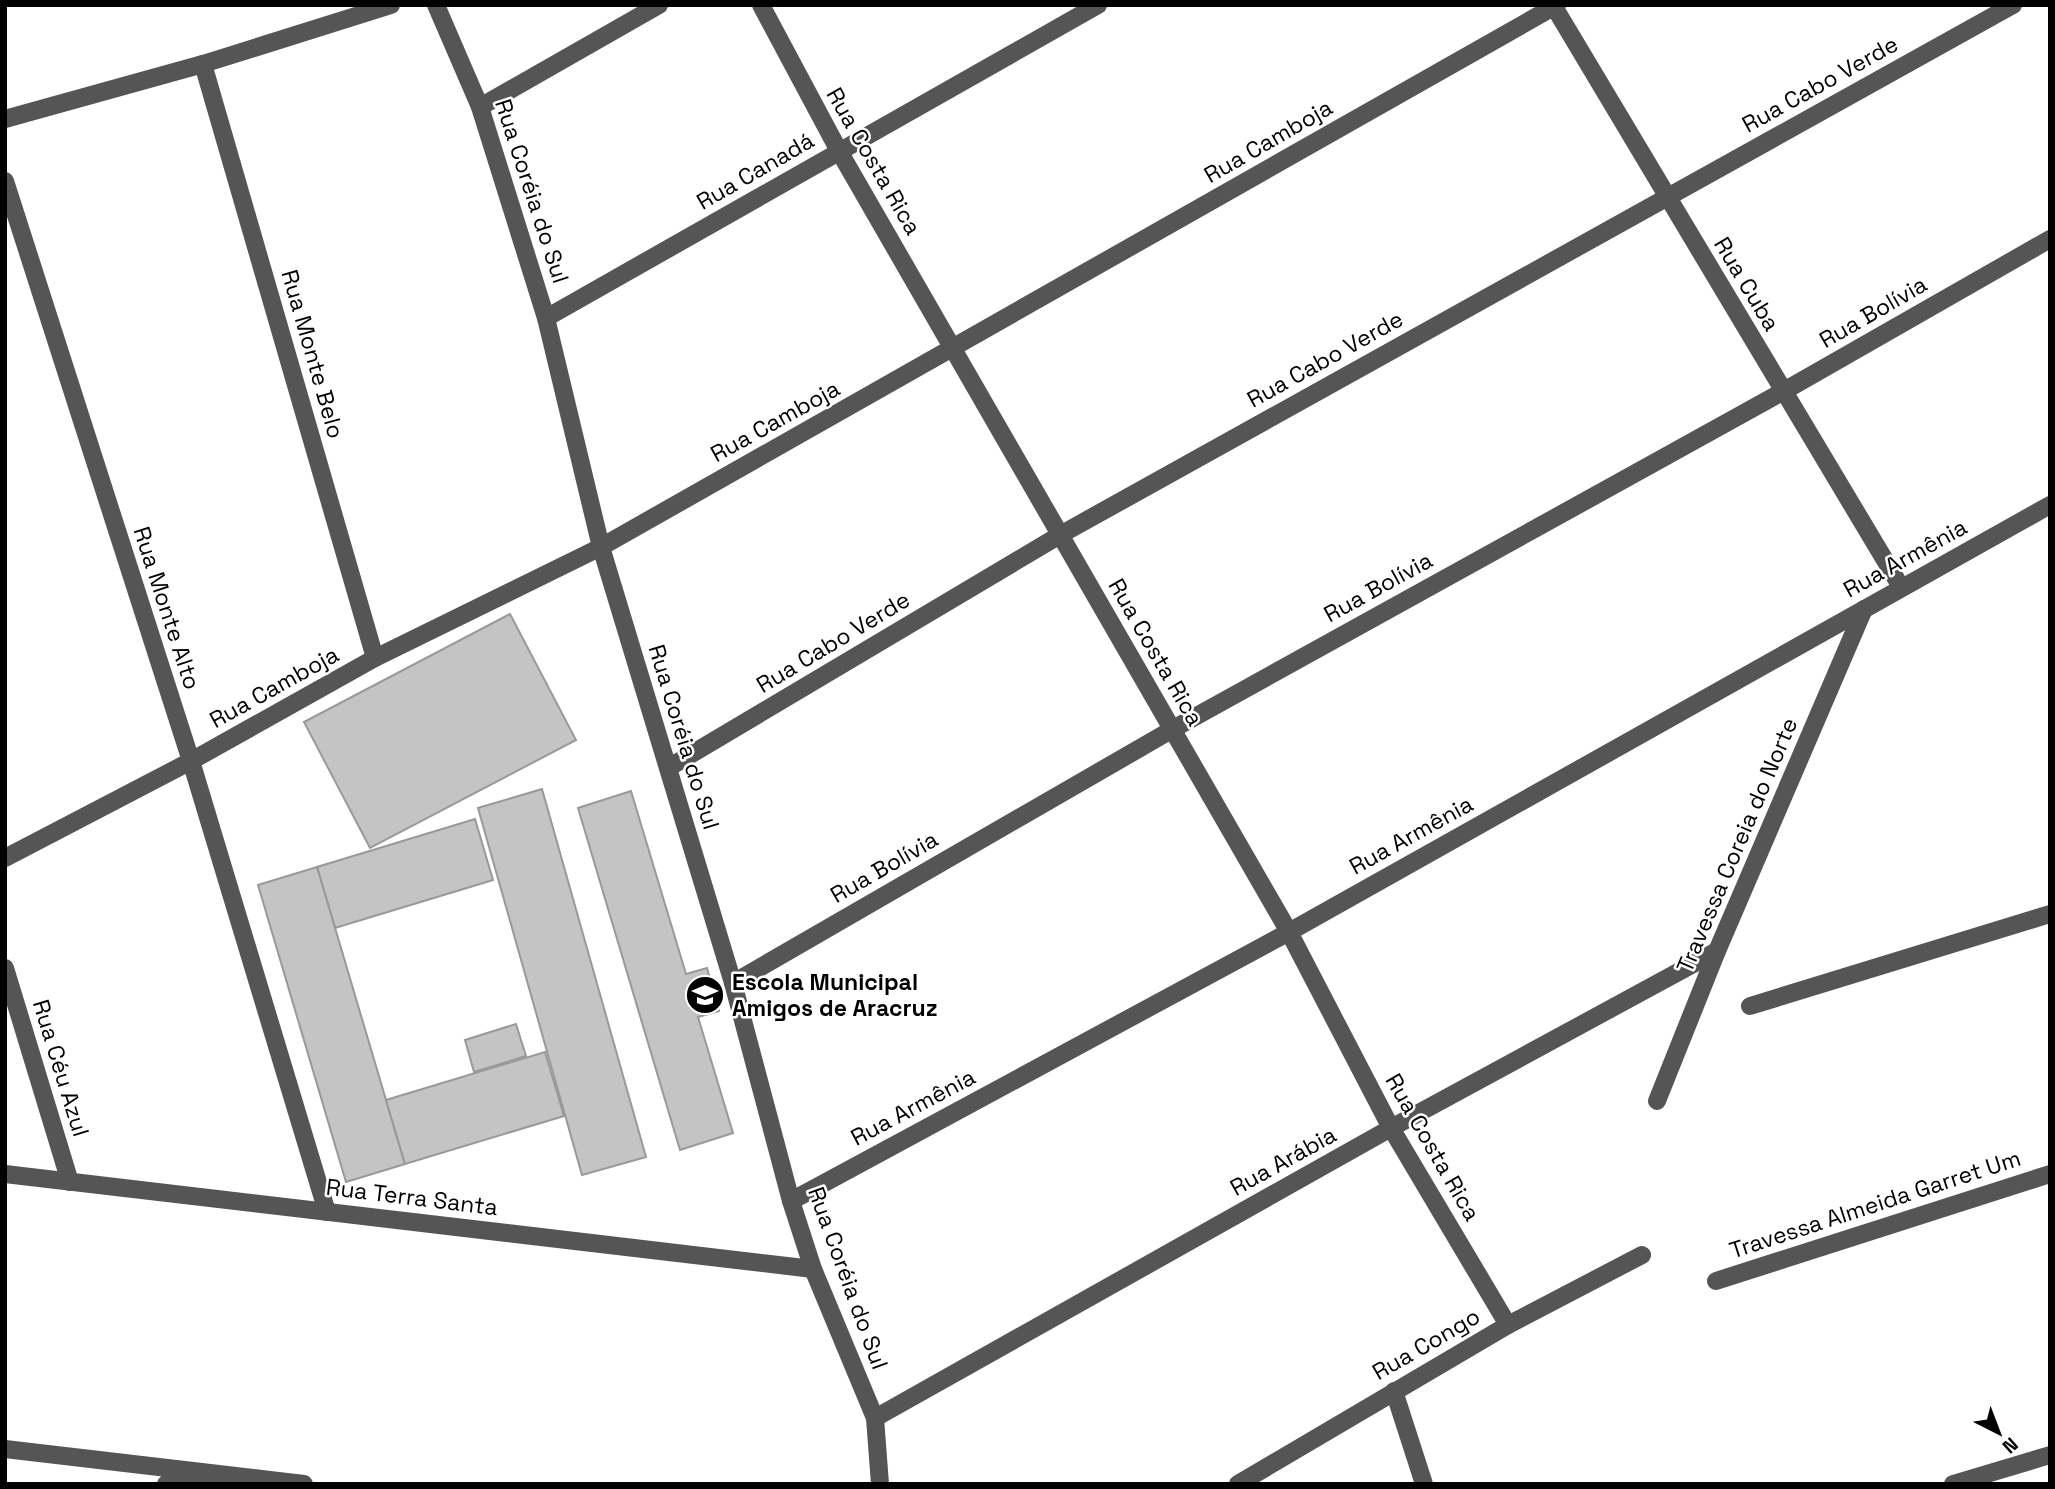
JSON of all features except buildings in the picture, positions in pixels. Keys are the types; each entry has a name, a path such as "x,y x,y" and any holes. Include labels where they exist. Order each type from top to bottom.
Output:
{"street":[{"path":"5,119 203,64 391,5"},
{"name":"Rua Coréia do Sul","path":"436,5 480,107 546,318 601,547 733,983 791,1201 813,1269 875,1419 880,1484"},
{"path":"480,107 659,5"},
{"name":"Rua Costa Rica","path":"761,5 839,152 954,347 1289,932 1391,1128 1508,1325"},
{"name":"Rua Canadá","path":"546,318 1098,5"},
{"name":"Rua Cabo Verde","path":"668,768 1060,535 2013,5"},
{"name":"Rua Cuba","path":"1555,6 1666,197 1901,587"},
{"name":"Rua Camboja","path":"5,858 191,761 375,658 601,547 1555,6"},
{"name":"Rua Monte Belo","path":"203,64 375,658"},
{"name":"Rua Monte Alto","path":"5,181 191,761 327,1212"},
{"name":"Rua Bolívia","path":"733,983 1173,729 1784,391 2050,239"},
{"name":"Rua Armênia","path":"791,1201 1289,932 2050,505"},
{"name":"Travessa Coreia do Norte","path":"1657,1101 1717,951 1864,609"},
{"path":"1750,1006 2050,914"},
{"name":"Rua Arábia","path":"875,1419 1391,1128 1717,951"},
{"name":"Rua Céu Azul","path":"5,968 70,1182"},
{"name":"Rua Terra Santa","path":"5,1174 813,1269"},
{"name":"Travessa Almeida Garret Um","path":"1716,1280 2050,1174"},
{"name":"Rua Congo","path":"1238,1484 1508,1325 1642,1255"},
{"path":"1394,1391 1424,1484"},
{"path":"5,1449 304,1484"},
{"path":"1953,1484 2050,1455"},
{"path":"166,1484 223,1474"}],"place":[{"name":"Escola Municipal Amigos de Aracruz","path":"705,995"}]}
